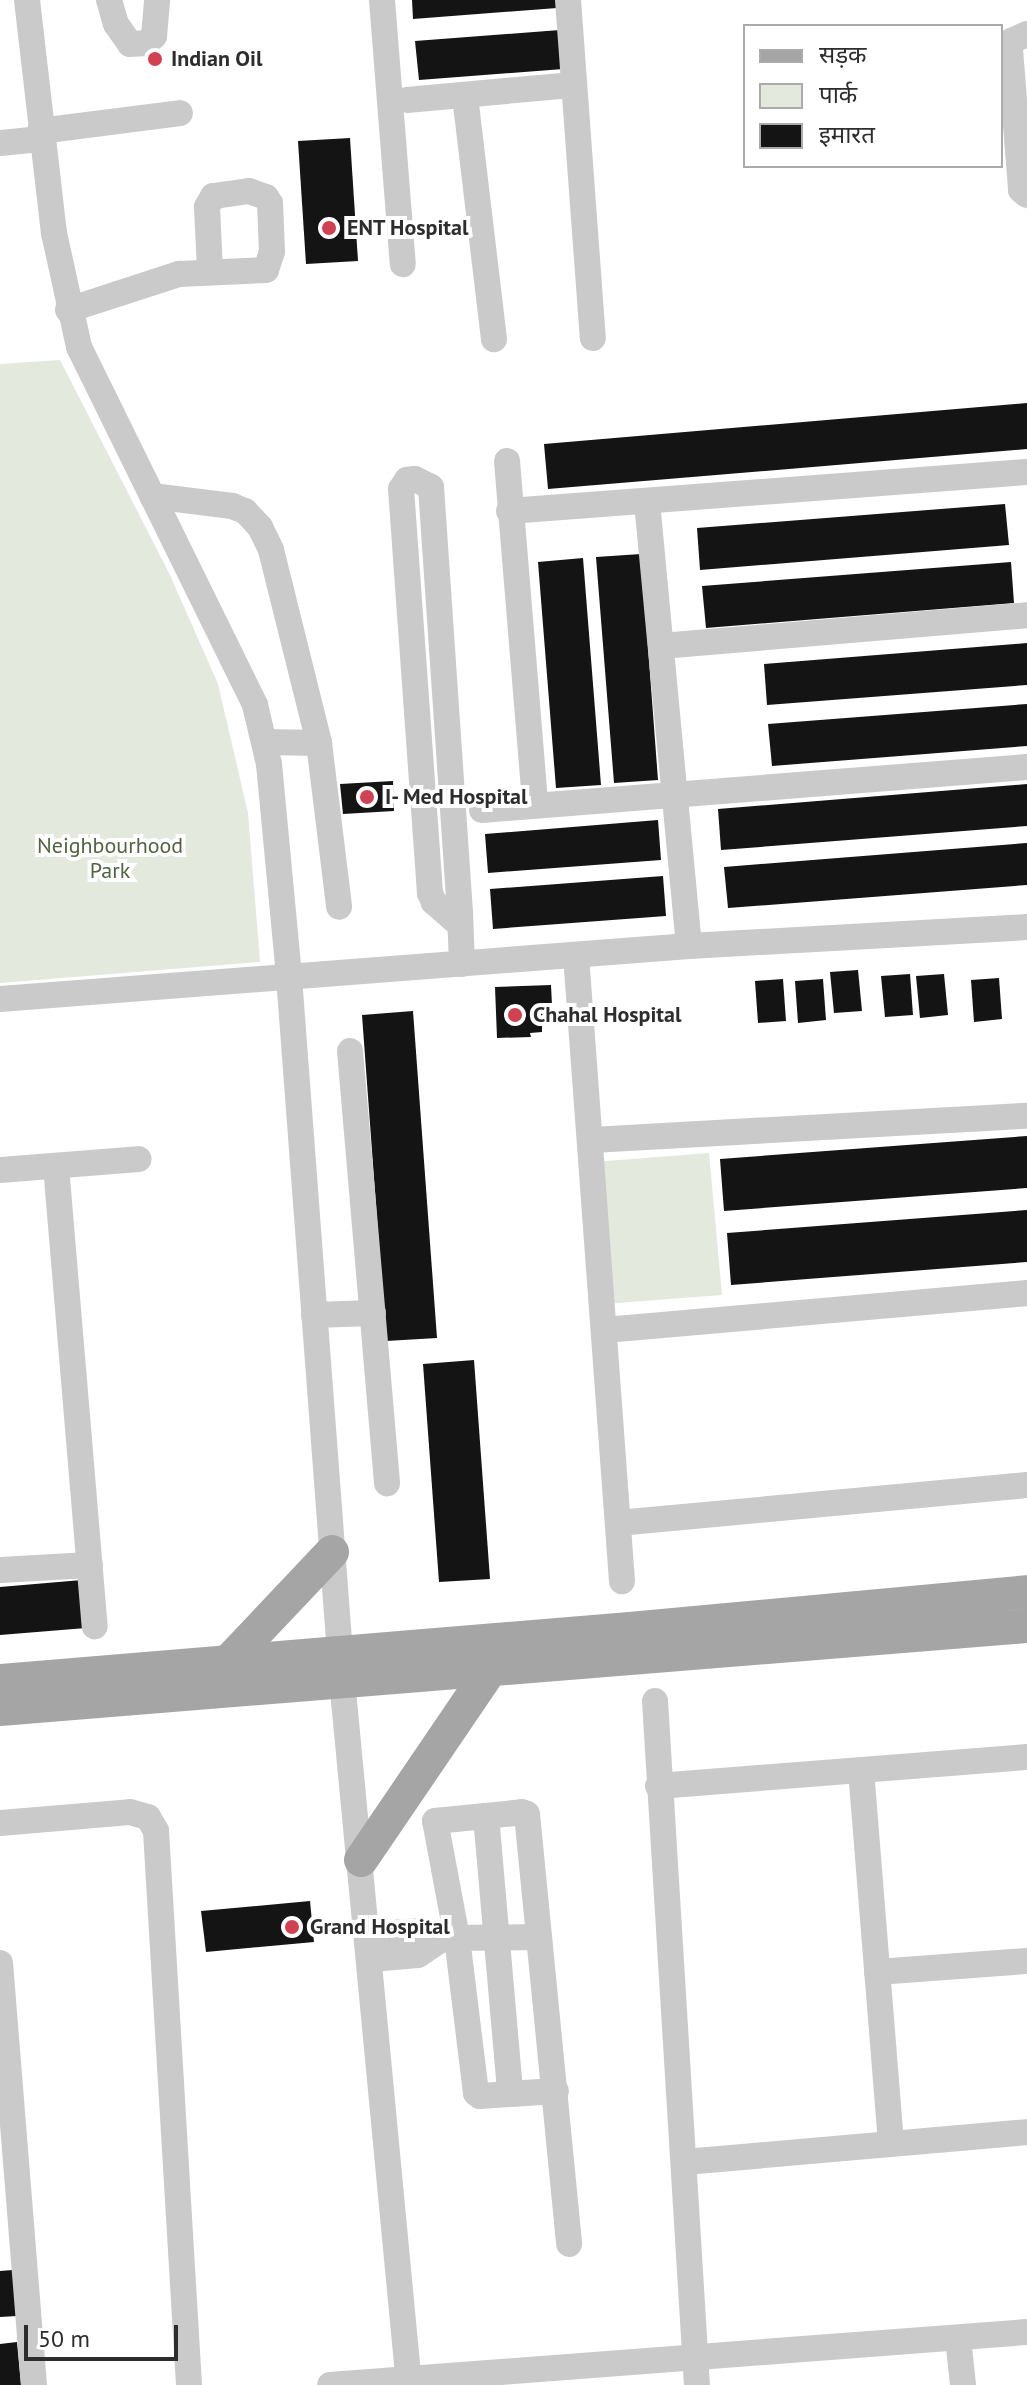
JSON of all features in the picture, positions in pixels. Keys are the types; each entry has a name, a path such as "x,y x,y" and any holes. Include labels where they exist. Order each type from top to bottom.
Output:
{"main road":[{"path":"229,1661 332,1552"},
{"path":"0,1709 630,1629 1027,1592"},
{"path":"0,1681 229,1661 492,1667 1027,1626"},
{"path":"361,1860 492,1667"}],"street":[{"path":"27,0 41,135 68,310 79,347 255,705 265,742 289,977 341,1665 370,1946 379,2092 408,2381"},
{"path":"109,0 116,24 130,44 147,43 154,36 157,0"},
{"path":"382,0 403,264"},
{"path":"568,0 593,338"},
{"path":"1027,34 1011,41 1010,49 1021,190 1027,195"},
{"path":"407,100 573,85"},
{"path":"465,96 494,339"},
{"path":"0,143 180,113"},
{"path":"68,310 179,274 210,271"},
{"path":"507,461 535,805"},
{"path":"509,511 1027,472"},
{"path":"460,925 434,902 430,893 401,489 407,480 415,479 431,487 460,925 462,964"},
{"path":"152,496 232,506 245,511 260,527 271,550 319,743 339,907"},
{"path":"647,502 689,946"},
{"path":"661,646 1027,615"},
{"path":"265,742 319,743"},
{"path":"482,810 1027,767"},
{"path":"0,999 689,946 1027,927"},
{"path":"576,955 622,1581"},
{"path":"350,1051 387,1483"},
{"path":"592,1140 1027,1116"},
{"path":"0,1170 139,1159"},
{"path":"56,1166 95,1626"},
{"path":"605,1330 1027,1293"},
{"path":"314,1315 373,1313"},
{"path":"618,1523 1027,1485"},
{"path":"0,1570 90,1565"},
{"path":"655,1701 697,2385"},
{"path":"658,1786 1027,1757"},
{"path":"861,1770 891,2143"},
{"path":"0,1823 130,1812 148,1817 156,1831 189,2385"},
{"path":"556,2091 480,2096 476,2093 448,1939 435,1821 527,1814 556,2091 569,2244"},
{"path":"486,1816 510,2092"},
{"path":"370,1946 425,1931 448,1939 497,1935 539,1937"},
{"path":"877,1972 1027,1961"},
{"path":"0,1963 11,2259 34,2385"},
{"path":"685,2162 1027,2132"},
{"path":"330,2385 1027,2332"},
{"path":"958,2338 963,2385"}],"green space":[{"name":"Neighbourhood Park","path":"60,360 170,575 218,684 248,813 260,962 0,983 0,364"},
{"path":"709,1153 722,1295 605,1304 593,1162"}],"building":[{"path":"412,0 557,0 557,8 413,19"},
{"path":"560,30 563,69 419,80 415,41"},
{"path":"350,138 358,261 306,264 298,141"},
{"path":"1027,403 1027,449 548,489 544,444"},
{"path":"1005,504 1009,545 700,570 697,528"},
{"path":"641,554 658,780 614,783 596,557"},
{"path":"583,558 601,785 556,788 538,562"},
{"path":"1011,562 1014,603 706,628 702,586"},
{"path":"1027,643 1027,685 767,705 764,664"},
{"path":"1027,704 1027,746 772,766 768,724"},
{"path":"393,781 394,811 343,814 340,784"},
{"path":"1027,784 1027,826 721,850 718,809"},
{"path":"658,820 661,860 488,873 485,834"},
{"path":"1027,843 1027,885 728,908 724,867"},
{"path":"663,876 666,916 493,929 490,889"},
{"path":"858,970 862,1011 834,1013 830,972"},
{"path":"910,974 913,1015 885,1017 881,976"},
{"path":"944,974 948,1015 920,1018 916,976"},
{"path":"999,978 1002,1019 974,1022 971,980"},
{"path":"783,979 786,1021 758,1023 755,981"},
{"path":"823,979 826,1020 798,1023 795,981"},
{"path":"551,985 553,1025 542,1026 542,1032 530,1033 531,1037 497,1038 495,987"},
{"path":"413,1011 437,1338 386,1341 362,1015"},
{"path":"1027,1136 1027,1188 724,1211 720,1159"},
{"path":"1027,1210 1027,1262 731,1285 727,1233"},
{"path":"474,1360 490,1579 439,1582 423,1364"},
{"path":"82,1580 86,1628 0,1635 0,1587"},
{"path":"310,1901 314,1942 206,1952 201,1911"},
{"path":"13,2270 17,2316 0,2317 0,2271"},
{"path":"17,2342 21,2385 0,2385 0,2344"}],"place":[{"name":"Indian Oil","path":"155,59"},
{"name":"ENT Hospital","path":"329,228"},
{"name":"I- Med Hospital","path":"367,797"},
{"name":"Chahal Hospital","path":"515,1015"},
{"name":"Grand Hospital","path":"292,1927"}]}
